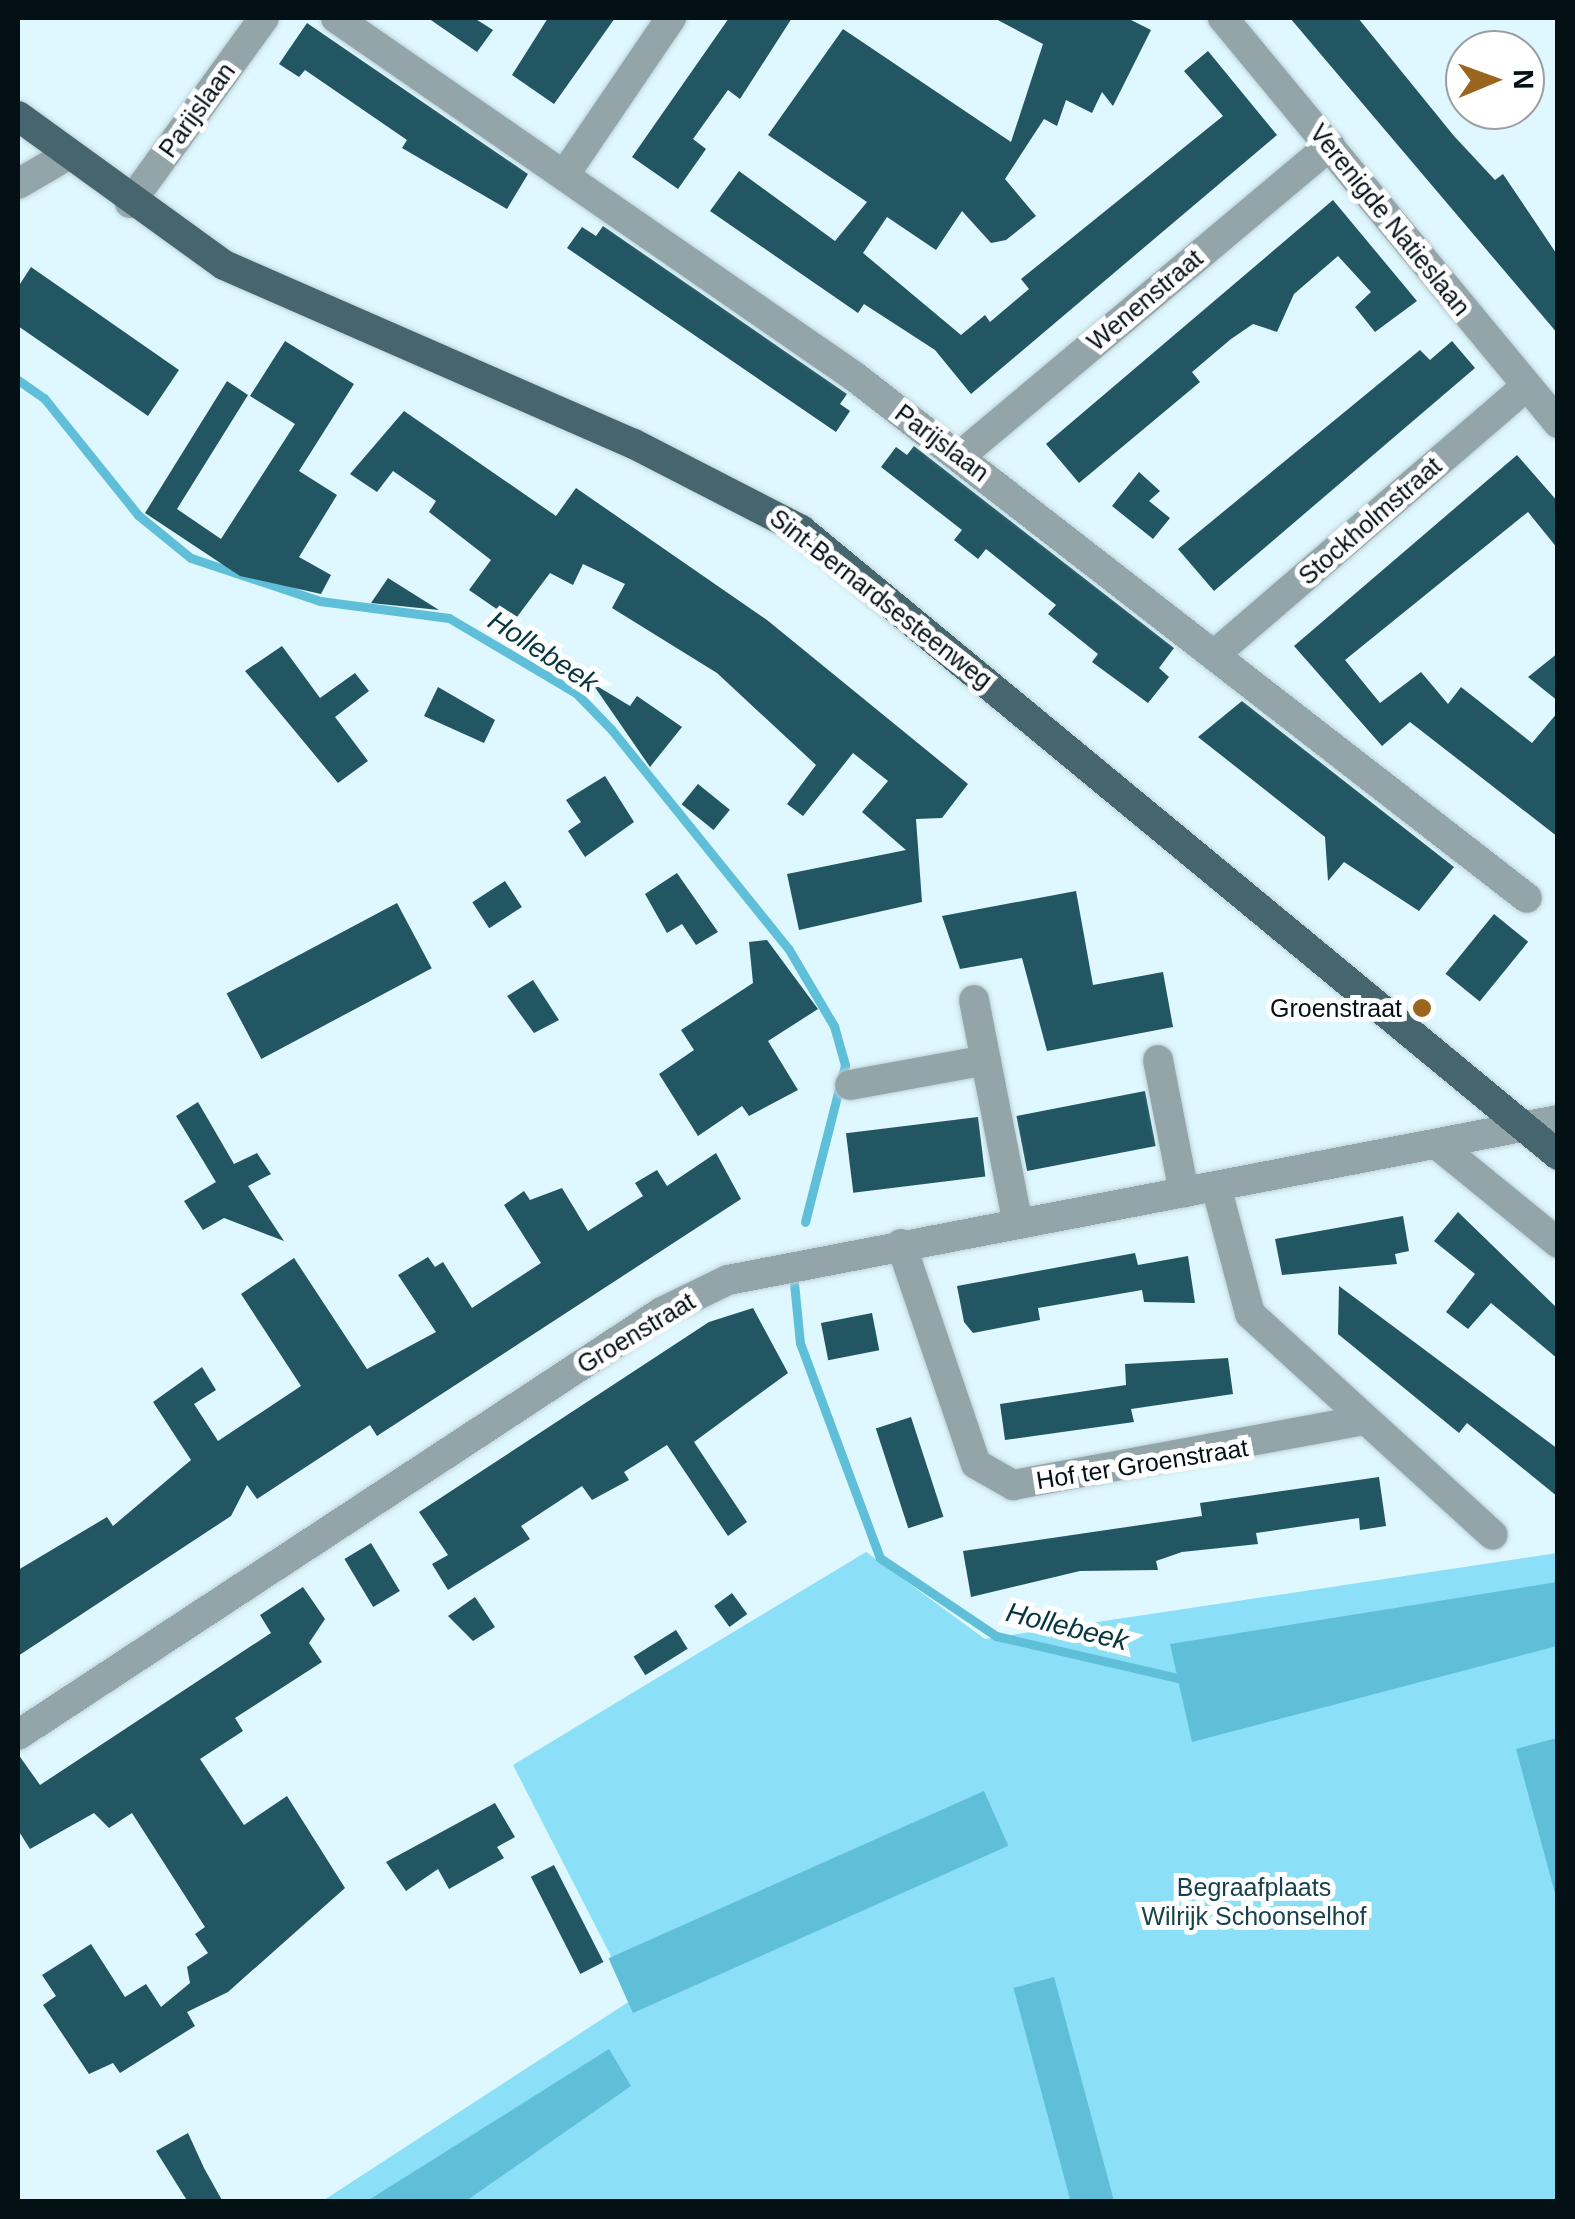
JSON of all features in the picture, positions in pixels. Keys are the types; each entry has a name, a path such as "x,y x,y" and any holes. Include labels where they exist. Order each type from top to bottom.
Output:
{"main road":[{"name":"Sint-Bernardsesteenweg","path":"21,125 224,265 634,444 801,530 1558,1155"}],"street":[{"name":"Parijslaan","path":"130,203 264,18"},
{"name":"Parijslaan","path":"336,18 565,174 960,456 1527,898"},
{"path":"565,174 671,18"},
{"name":"Verenigde Natieslaan","path":"1222,18 1558,423"},
{"name":"Wenenstraat","path":"960,456 1330,146"},
{"path":"18,184 66,156"},
{"name":"Stockholmstraat","path":"1214,656 1526,387"},
{"path":"974,1000 1017,1220"},
{"path":"850,1085 986,1060"},
{"path":"1158,1060 1184,1192"},
{"name":"Groenstraat","path":"18,1735 662,1312 728,1280 1017,1220 1558,1120"},
{"path":"1438,1145 1558,1244"},
{"path":"1216,1186 1250,1314 1493,1535"},
{"name":"Hof ter Groenstraat","path":"901,1244 976,1464 1013,1484 1363,1420"}],"green space":[{"name":"Begraafplaats Wilrijk Schoonselhof","path":"866,1552 985,1639 1557,1553 1557,2201 321,2202 633,1999 513,1765"}],"shaded area":[{"path":"1557,1582 1557,1646 1192,1742 1170,1644"},
{"path":"1558,1738 1557,1901 1516,1749"},
{"path":"984,1791 1008,1846 633,2013 609,1958"},
{"path":"1054,1977 1114,2200 1071,2202 1013,1988"},
{"path":"609,2049 631,2086 466,2201 367,2201"}],"building":[{"path":"428,18 474,18 493,30 477,52"},
{"path":"548,18 615,18 554,104 512,75"},
{"path":"729,18 792,18 740,99 728,90 693,139 706,149 678,189 632,157"},
{"path":"994,18 1127,18 1151,30 1113,106 1102,92 1092,113 1066,100 1057,126 1044,119 1005,179 1036,216 1006,240 991,243 962,211 936,250 887,217 863,253 961,335 985,315 990,322 1029,289 1021,279 1223,116 1184,71 1208,51 1277,135 971,394 935,350 864,304 858,313 710,211 739,171 835,241 867,202 768,135 843,29 1011,142 1043,44"},
{"path":"1290,18 1358,18 1445,125 1445,130 1495,180 1503,174 1558,256 1558,334"},
{"path":"307,23 528,174 507,209 402,148 407,140 305,70 299,77 279,64"},
{"path":"1333,200 1417,301 1375,332 1355,307 1371,292 1338,256 1294,294 1277,332 1253,324 1231,339 1192,372 1200,382 1079,483 1046,444"},
{"path":"603,226 847,394 840,404 850,411 836,432 567,248 582,227 596,236"},
{"path":"31,267 179,370 148,416 18,326 18,287"},
{"path":"285,341 354,384 299,471 337,495 299,557 331,575 321,594 240,576 145,513 227,381 248,395 177,509 221,539 295,424 250,396"},
{"path":"1452,341 1475,368 1214,591 1178,549 1420,350 1430,360"},
{"path":"404,411 556,516 576,488 767,620 968,784 942,818 916,819 922,902 799,930 787,874 906,850 862,812 888,781 853,753 803,816 787,804 816,765 717,673 612,608 625,584 583,564 573,585 550,573 514,621 469,590 491,560 429,512 436,501 393,471 377,492 350,474"},
{"path":"914,446 1174,648 1159,668 1169,677 1148,703 1092,662 1098,654 1048,614 1056,605 986,549 978,559 954,540 962,530 881,467 896,447 907,455"},
{"path":"1517,455 1558,502 1558,549 1528,512 1345,660 1380,703 1421,672 1448,704 1461,687 1532,743 1558,712 1558,837 1410,722 1382,746 1294,646"},
{"path":"1139,472 1160,491 1149,501 1170,518 1153,539 1112,506"},
{"path":"388,578 439,610 371,603"},
{"path":"282,646 320,698 355,673 369,691 335,717 368,761 338,783 245,671"},
{"path":"1558,653 1558,701 1528,677"},
{"path":"592,683 630,706 637,696 682,727 650,767"},
{"path":"438,687 495,720 484,743 424,716"},
{"path":"1242,701 1454,867 1419,911 1344,862 1328,881 1325,837 1198,737"},
{"path":"605,776 634,822 585,857 568,831 581,822 566,800"},
{"path":"698,784 730,810 714,830 682,804"},
{"path":"677,873 718,932 696,945 682,924 667,933 645,894"},
{"path":"505,881 522,907 489,928 472,902"},
{"path":"1076,891 1093,985 1163,972 1173,1027 1047,1051 1022,958 960,969 942,916"},
{"path":"397,903 432,968 261,1059 227,994"},
{"path":"1494,914 1528,942 1480,1002 1446,974"},
{"path":"767,940 818,1009 768,1041 798,1090 749,1116 742,1106 698,1136 659,1074 694,1050 681,1030 753,983 749,942"},
{"path":"533,980 559,1020 534,1033 507,996"},
{"path":"1145,1091 1156,1146 1027,1171 1016,1116"},
{"path":"198,1102 234,1164 257,1153 271,1174 248,1186 284,1241 224,1218 203,1230 184,1201 216,1182 176,1116"},
{"path":"978,1117 985,1177 853,1193 846,1133"},
{"path":"716,1153 741,1199 377,1436 370,1425 257,1499 247,1485 231,1516 18,1656 18,1570 107,1517 113,1526 191,1460 153,1402 202,1367 216,1390 194,1404 218,1441 301,1386 241,1294 294,1258 367,1369 436,1332 398,1275 428,1257 435,1267 443,1262 472,1308 541,1263 504,1205 524,1191 530,1200 562,1188 588,1231 643,1196 635,1183 657,1170 667,1186"},
{"path":"1458,1212 1558,1309 1558,1359 1491,1303 1468,1329 1446,1312 1475,1274 1434,1241"},
{"path":"1403,1216 1409,1251 1395,1254 1397,1264 1282,1275 1275,1239"},
{"path":"1135,1253 1138,1265 1188,1256 1195,1303 1144,1302 1142,1290 1038,1308 1040,1320 973,1333 964,1322 957,1286"},
{"path":"1339,1286 1558,1449 1558,1497 1467,1423 1459,1433 1338,1334"},
{"path":"753,1308 788,1373 694,1442 747,1522 728,1536 667,1445 624,1472 629,1480 592,1500 582,1486 521,1526 530,1539 448,1590 432,1564 448,1555 419,1512 709,1322"},
{"path":"872,1313 879,1350 828,1360 821,1323"},
{"path":"1228,1358 1233,1394 1131,1409 1134,1422 1005,1440 1000,1404 1126,1385 1125,1364"},
{"path":"911,1417 943,1517 908,1528 876,1428"},
{"path":"1379,1477 1386,1526 1360,1530 1359,1518 1256,1533 1258,1544 1182,1552 1156,1561 1158,1570 1080,1571 971,1597 963,1551 1202,1516 1200,1503"},
{"path":"371,1543 400,1591 373,1607 344,1559"},
{"path":"303,1587 325,1619 309,1643 322,1662 235,1718 243,1731 200,1759 244,1825 287,1796 345,1888 228,1992 187,2012 195,2026 120,2073 113,2063 89,2074 43,2005 56,1996 42,1975 91,1944 125,1997 146,1984 161,2007 190,1983 187,1967 208,1953 195,1934 205,1927 132,1813 109,1828 94,1813 30,1849 18,1830 18,1754 40,1785 271,1633 260,1615"},
{"path":"732,1593 747,1614 729,1627 714,1606"},
{"path":"475,1597 495,1627 473,1641 448,1616"},
{"path":"676,1630 688,1649 645,1675 634,1656"},
{"path":"495,1803 515,1837 497,1847 504,1858 449,1889 438,1869 406,1891 386,1862"},
{"path":"554,1865 603,1962 580,1974 531,1877"},
{"path":"188,2133 223,2202 188,2202 156,2151"}],"waterway":[{"name":"Hollebeek","path":"18,380 44,398 138,515 191,558 320,601 449,618 576,693 611,729 788,948 834,1026 845,1065 805,1222"},
{"name":"Hollebeek","path":"794,1283 800,1343 880,1558 996,1636 1187,1680"}],"place":[{"name":"Groenstraat","path":"1422,1008"}]}
